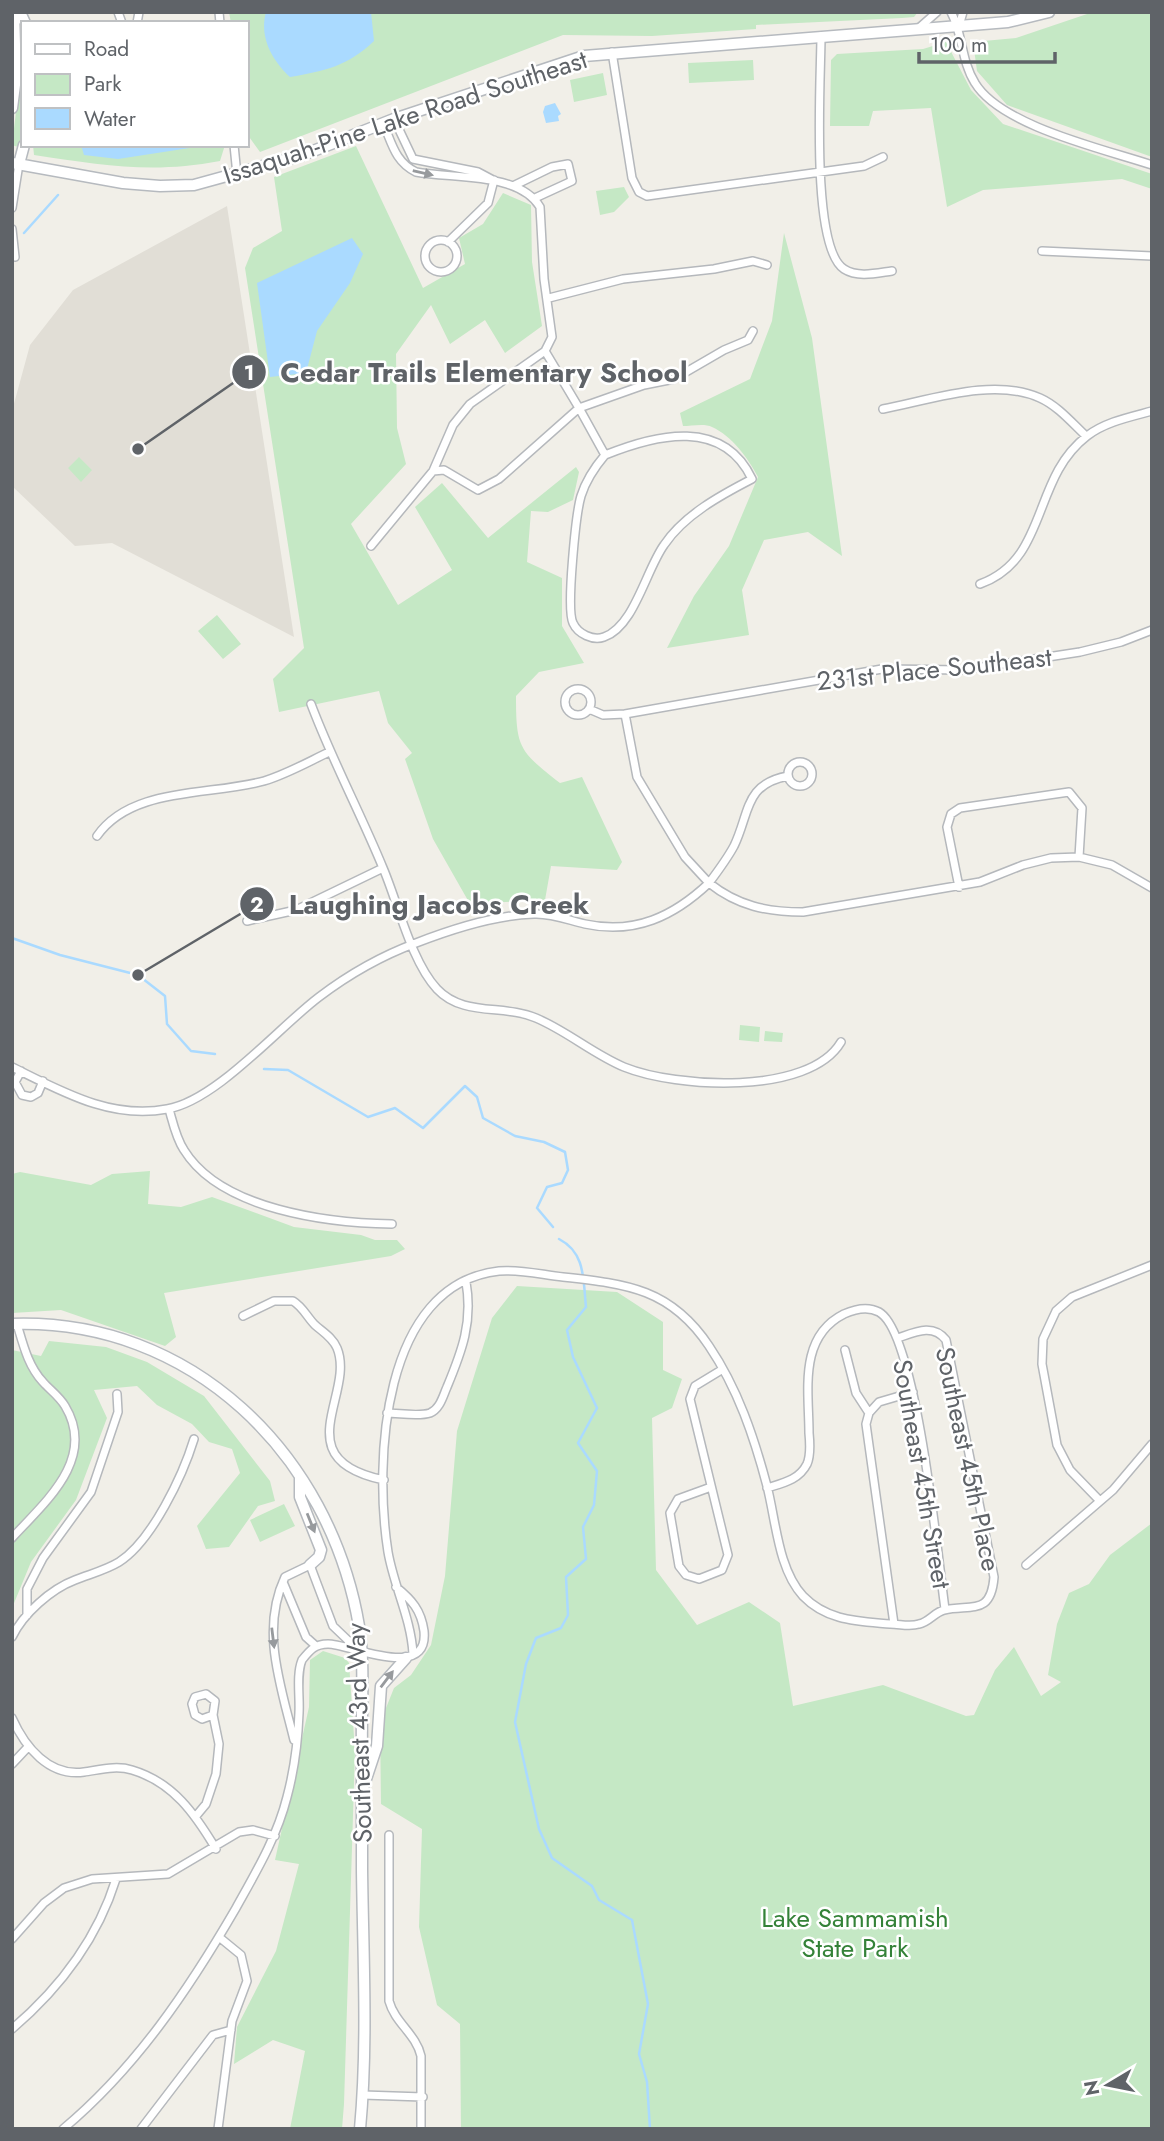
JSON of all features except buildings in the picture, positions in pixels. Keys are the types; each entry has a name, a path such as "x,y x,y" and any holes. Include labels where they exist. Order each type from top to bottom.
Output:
{"main road":[{"path":"12,108 16,77 14,12"},
{"name":"Issaquah-Pine Lake Road Southeast","path":"16,163 160,186 194,185 303,155 389,121 559,61 612,52 1008,22 1049,12"},
{"path":"16,163 23,147"},
{"name":"Southeast 43rd Way","path":"15,1324 41,1323 90,1328 167,1357 222,1389 270,1435 326,1519 341,1553 355,1607 361,1652 363,2095 360,2129"},
{"path":"300,1477 300,1497 321,1550 319,1557 310,1565"},
{"path":"362,1791 375,1760 380,1686 410,1656"}],"street":[{"path":"920,27 937,12"},
{"path":"951,12 959,26 973,80 981,93 1005,113 1152,165"},
{"path":"959,26 963,12"},
{"path":"821,35 819,170 832,251 838,264 847,270 859,274 892,271"},
{"path":"612,52 632,178 639,192 655,197 819,170 864,166 883,157"},
{"path":"389,121 413,159 478,172 494,180"},
{"path":"371,546 433,471 453,425 470,404 545,351 552,337 549,298 544,279 540,207 535,198 529,191 515,185 494,180 416,172 406,167 395,153 389,121"},
{"path":"234,147 237,175"},
{"path":"12,208 17,185 16,163"},
{"path":"515,185 533,174 568,164 572,181 535,198"},
{"path":"448,242 488,203 494,180"},
{"path":"12,229 15,257 12,252"},
{"path":"438,240 448,242 455,249 454,263 443,271 433,269 426,261 428,246 438,240"},
{"path":"1042,251 1152,256"},
{"path":"549,298 623,279 753,261 767,265"},
{"path":"433,471 444,470 478,490 499,479 579,408 644,385 674,379 724,350 748,340 753,331"},
{"path":"545,351 605,455"},
{"path":"883,409 972,393 1020,392 1047,402 1086,436"},
{"path":"980,584 1009,570 1018,558 1053,477 1086,436 1108,425 1152,411"},
{"path":"703,436 729,447 744,461 752,479 713,500 664,544 617,631 601,638 585,636 573,623 570,602 580,498 591,471 605,455 630,445 703,436"},
{"name":"231st Place Southeast","path":"589,709 603,715 625,714 882,669 963,670 1080,652 1121,642 1152,630"},
{"path":"311,704 329,752 383,868 428,977 437,989 454,1001 477,1009 536,1017 608,1059 654,1077 697,1084 725,1084 792,1074 823,1063 833,1056 841,1042"},
{"path":"625,714 637,777 685,857 709,883 747,906 778,912 803,912 959,887 994,879 1034,862 1079,857 1112,865 1152,888"},
{"path":"97,836 113,819 146,803 267,780 329,752"},
{"path":"12,1067 106,1108 134,1112 169,1109 195,1099 319,997 348,977 413,944 462,928 522,914 554,916 602,927 637,926 669,915 688,904 709,883 736,843 754,794 769,781 788,776"},
{"path":"959,887 947,827 951,814 960,808 1069,792 1082,807 1079,857"},
{"path":"247,921 306,906 383,868"},
{"path":"21,1071 16,1077 15,1086 22,1095 35,1096 43,1081"},
{"path":"169,1109 184,1150 208,1176 236,1194 322,1220 392,1224"},
{"path":"1100,1502 1070,1471 1057,1445 1042,1350 1047,1328 1056,1311 1083,1292 1152,1265"},
{"path":"410,1656 411,1628 396,1587 387,1542 384,1480 387,1413 402,1362 420,1321 439,1297 466,1282 499,1271 618,1283 654,1295 676,1307 696,1328 723,1369 746,1415 785,1564 803,1596 836,1617 854,1622 917,1625 945,1609"},
{"path":"387,1413 426,1414 433,1412 440,1402 466,1338 469,1311 466,1282"},
{"path":"243,1316 269,1303 288,1300 298,1305 332,1340 340,1367 329,1419 331,1440 349,1467 384,1480"},
{"path":"767,1488 795,1479 808,1461 808,1366 811,1349 820,1333 842,1315 866,1308 885,1317 898,1338"},
{"path":"12,1538 61,1483 71,1466 75,1438 65,1406 33,1368 15,1324"},
{"name":"Southeast 45th Place","path":"898,1338 927,1330 940,1333 946,1340 993,1562 993,1587 990,1596 977,1607 945,1609"},
{"name":"Southeast 45th Street","path":"898,1338 914,1392 945,1609"},
{"path":"845,1350 856,1393 869,1413"},
{"path":"710,1487 678,1499 670,1513 681,1571 699,1579 714,1575 726,1563 727,1548 690,1399 695,1386 723,1369"},
{"path":"894,1624 866,1424 869,1413 879,1402 914,1392"},
{"path":"27,1615 25,1596 32,1579 53,1542 90,1492 118,1412 117,1394"},
{"path":"12,1637 27,1615 65,1584 111,1566 131,1552 177,1484 194,1439"},
{"path":"1026,1566 1100,1502 1152,1444"},
{"path":"294,1744 272,1632 273,1610 283,1582 289,1574 310,1565 333,1626 361,1652"},
{"path":"283,1582 306,1637 316,1646"},
{"path":"63,2129 113,2080 168,2016 219,1937 275,1836 287,1798 299,1717 300,1666 316,1646 329,1644 361,1652 410,1656 422,1645 422,1621 412,1600 396,1587"},
{"path":"329,1644 333,1626"},
{"path":"196,1816 206,1804 216,1774 219,1744 213,1715"},
{"path":"12,1718 28,1747 47,1763 72,1773 119,1768 135,1771 174,1792 196,1816 216,1849"},
{"path":"12,1764 28,1747"},
{"path":"12,1939 54,1894 84,1881 168,1874 246,1830 261,1830 275,1836"},
{"path":"389,1835 389,2001 396,2019 419,2046 423,2097 421,2129"},
{"path":"12,2029 63,1980 103,1915 116,1878"},
{"path":"218,2129 231,2030 245,1990 246,1967 236,1949 219,1937"},
{"path":"141,2129 213,2035 231,2030"},
{"path":"363,2095 423,2097"}],"shaded area":[{"path":"227,206 294,637 112,543 75,546 12,486 12,411 30,345 73,290"}],"green space":[{"path":"229,12 918,12 914,17 756,25 756,29 652,36 563,35 260,152 248,135 248,21 231,21"},
{"path":"1093,12 1152,12 1152,157 1007,105 977,71 973,42 1016,38"},
{"path":"946,42 971,90 1003,124 1152,174 1152,189 1122,179 983,190 947,207 931,108 873,111 869,126 830,126 831,60 837,54 923,49"},
{"path":"753,60 754,80 689,83 688,63"},
{"path":"21,70 21,148 12,145"},
{"path":"603,73 607,95 574,102 570,80"},
{"path":"356,146 423,288 465,264 459,238 483,224 503,193 531,205 532,262 542,326 505,353 485,320 450,344 431,305 396,354 397,428 406,464 351,524 398,605 452,570 415,507 442,483 488,538 576,467 579,472 573,500 548,512 531,511 527,562 562,578 562,626 584,663 539,672 516,696 517,727 519,738 528,755 560,783 582,777 622,862 617,870 551,866 545,900 470,904 433,839 405,759 412,753 388,723 379,691 279,712 273,679 304,648 245,268 253,248 282,231 274,177"},
{"path":"33,147 224,147 220,161 172,167 127,167 34,155"},
{"path":"624,187 629,197 614,212 600,215 596,191"},
{"path":"784,233 812,338 842,556 808,532 764,540 742,590 749,635 667,648 694,596 729,546 758,477 744,455 726,436 709,426 683,426 680,413 750,379 772,321"},
{"path":"79,457 92,470 81,482 68,468"},
{"path":"217,615 241,644 223,659 198,631"},
{"path":"740,1025 760,1027 759,1042 739,1040"},
{"path":"765,1031 783,1033 782,1042 764,1041"},
{"path":"150,1171 148,1204 181,1207 212,1197 294,1227 361,1235 375,1240 397,1240 405,1249 391,1256 164,1293 176,1337 165,1346 61,1310 12,1313 12,1174 20,1172 91,1185 112,1174"},
{"name":"Lake Sammamish State Park","path":"517,1286 617,1292 663,1322 663,1370 682,1379 672,1408 652,1418 656,1570 697,1625 749,1602 780,1623 793,1706 883,1685 966,1716 974,1715 995,1670 1014,1647 1041,1696 1061,1682 1048,1675 1057,1624 1069,1593 1089,1584 1110,1555 1152,1523 1152,2129 461,2129 460,2024 437,2005 419,1927 422,1829 381,1804 380,1723 394,1688 411,1675 431,1645 445,1576 457,1431 492,1318"},
{"path":"49,1341 106,1347 147,1362 204,1396 270,1481 275,1501 258,1506 229,1547 206,1549 197,1526 240,1473 232,1449 209,1442 192,1424 157,1405 137,1386 94,1390 107,1418 76,1500 31,1562 12,1608 12,1350 41,1356"},
{"path":"284,1504 295,1526 260,1542 250,1520"},
{"path":"323,1651 345,1658 349,1663 355,1751 344,2104 342,2129 290,2129 305,2051 273,2040 234,2064 237,2027 276,1951 299,1864 275,1860 309,1707 310,1660"}],"water":[{"path":"266,12 371,12 374,41 345,62 290,77 269,48 264,30"},
{"path":"555,103 561,114 558,116 559,121 546,123 543,112 545,106"},
{"path":"82,147 196,147 118,159 84,155"},
{"path":"352,238 363,254 350,283 317,331 306,373 270,377 257,283"}],"waterway":[{"path":"24,233 58,195"},
{"path":"12,938 60,955 138,975 165,996 167,1024 191,1051 215,1054"},
{"path":"264,1069 288,1070 368,1117 395,1108 423,1128 465,1086 477,1097 483,1118 515,1136 544,1142 565,1152 568,1170 562,1183 547,1187 537,1208 553,1227"},
{"path":"559,1239 574,1252 582,1268 586,1307 567,1330 573,1357 597,1408 578,1443 597,1471 594,1505 583,1527 586,1559 566,1577 568,1615 561,1628 536,1638 526,1664 515,1722 539,1829 552,1858 592,1886 599,1900 632,1920 648,2004 639,2054 647,2082 650,2129"}],"place":[{"name":"Cedar Trails Elementary School","path":"138,449"},
{"name":"Laughing Jacobs Creek","path":"138,975"}]}
